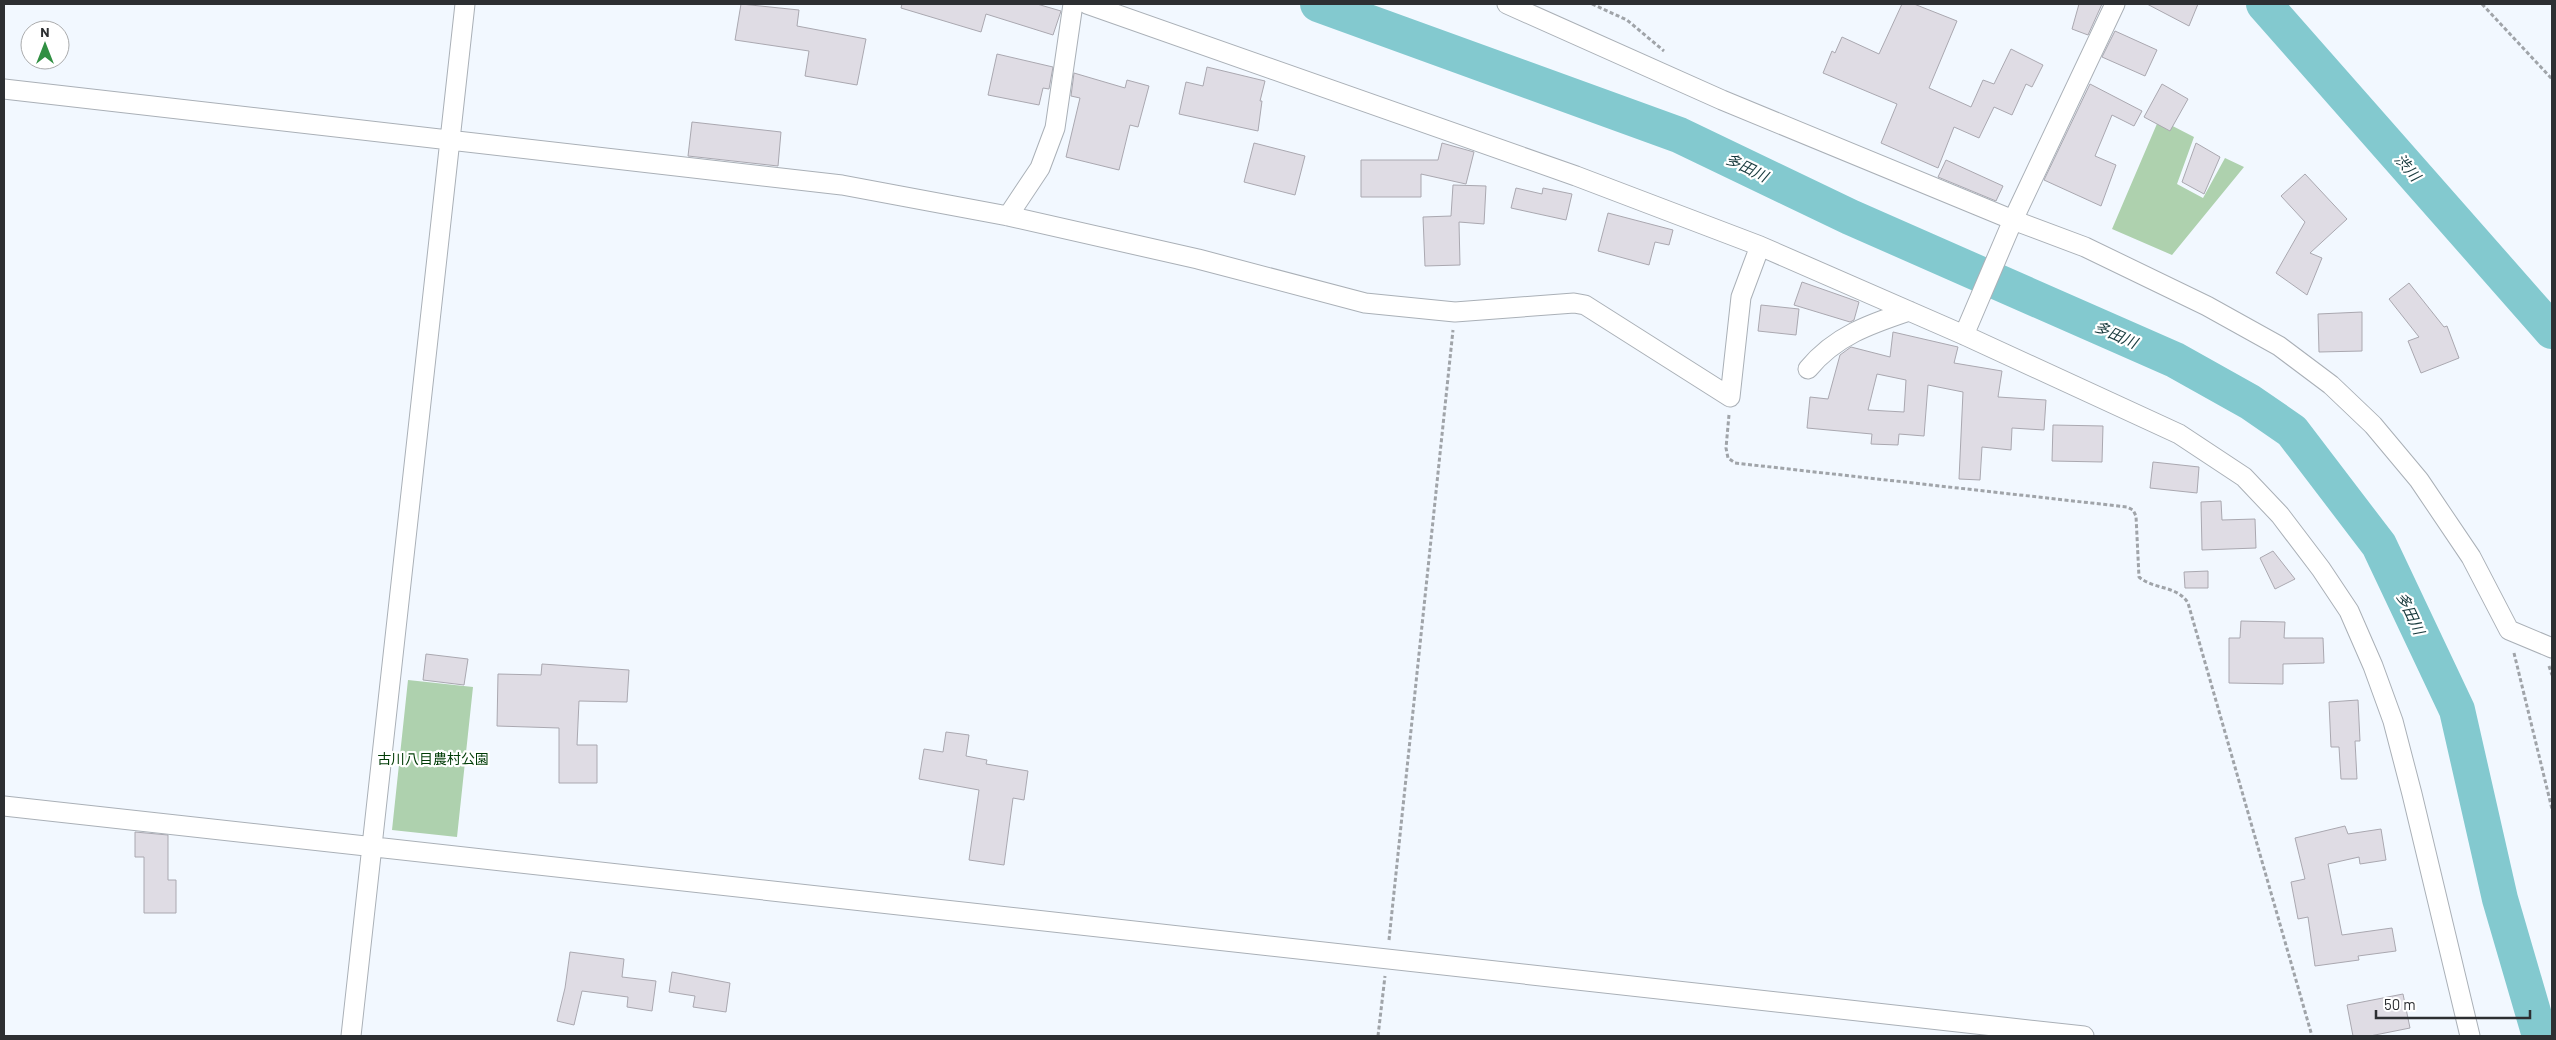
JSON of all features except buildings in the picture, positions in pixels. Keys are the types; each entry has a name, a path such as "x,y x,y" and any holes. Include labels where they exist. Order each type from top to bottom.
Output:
{"street":[{"path":"351,1036 465,4"},
{"path":"1008,216 1040,168 1055,128 1072,4"},
{"path":"1087,4 1576,176 1760,246 1909,311 1967,328 2179,434 2244,477 2274,509 2321,569 2349,611 2373,666 2393,721 2470,1036"},
{"path":"1507,4 1722,100 2012,225 2085,247 2207,306 2279,346 2331,385 2373,425 2418,480 2471,556 2509,630 2552,648"},
{"path":"1967,328 2012,225 2115,4"},
{"path":"4,89 842,185 1008,216 1198,259 1365,303 1454,312 1574,303 1585,305 1730,397 1741,298 1760,246"},
{"path":"1808,369 1815,360 1858,328 1909,311"},
{"path":"4,806 866,903 1387,958 2084,1036"}],"path":[{"path":"2482,4 2552,79"},
{"path":"1378,1036 1454,312"},
{"path":"1730,397 1726,448 1728,458 1735,463 2127,507 2133,510 2136,516 2139,577 2145,582 2177,592 2184,596 2188,602 2312,1036"},
{"path":"2509,630 2552,809"}],"green space":[{"path":"2159,119 2194,137 2177,184 2203,198 2225,158 2244,167 2172,255 2112,229"},
{"name":"古川八目農村公園","path":"408,680 473,687 457,837 392,830"}],"waterway":[{"name":"多田川","path":"1318,4 1679,135 1850,217 2175,360 2250,402 2292,431 2379,545 2457,710 2500,899 2540,1036"},
{"name":"渋川","path":"2264,4 2552,331"}]}
